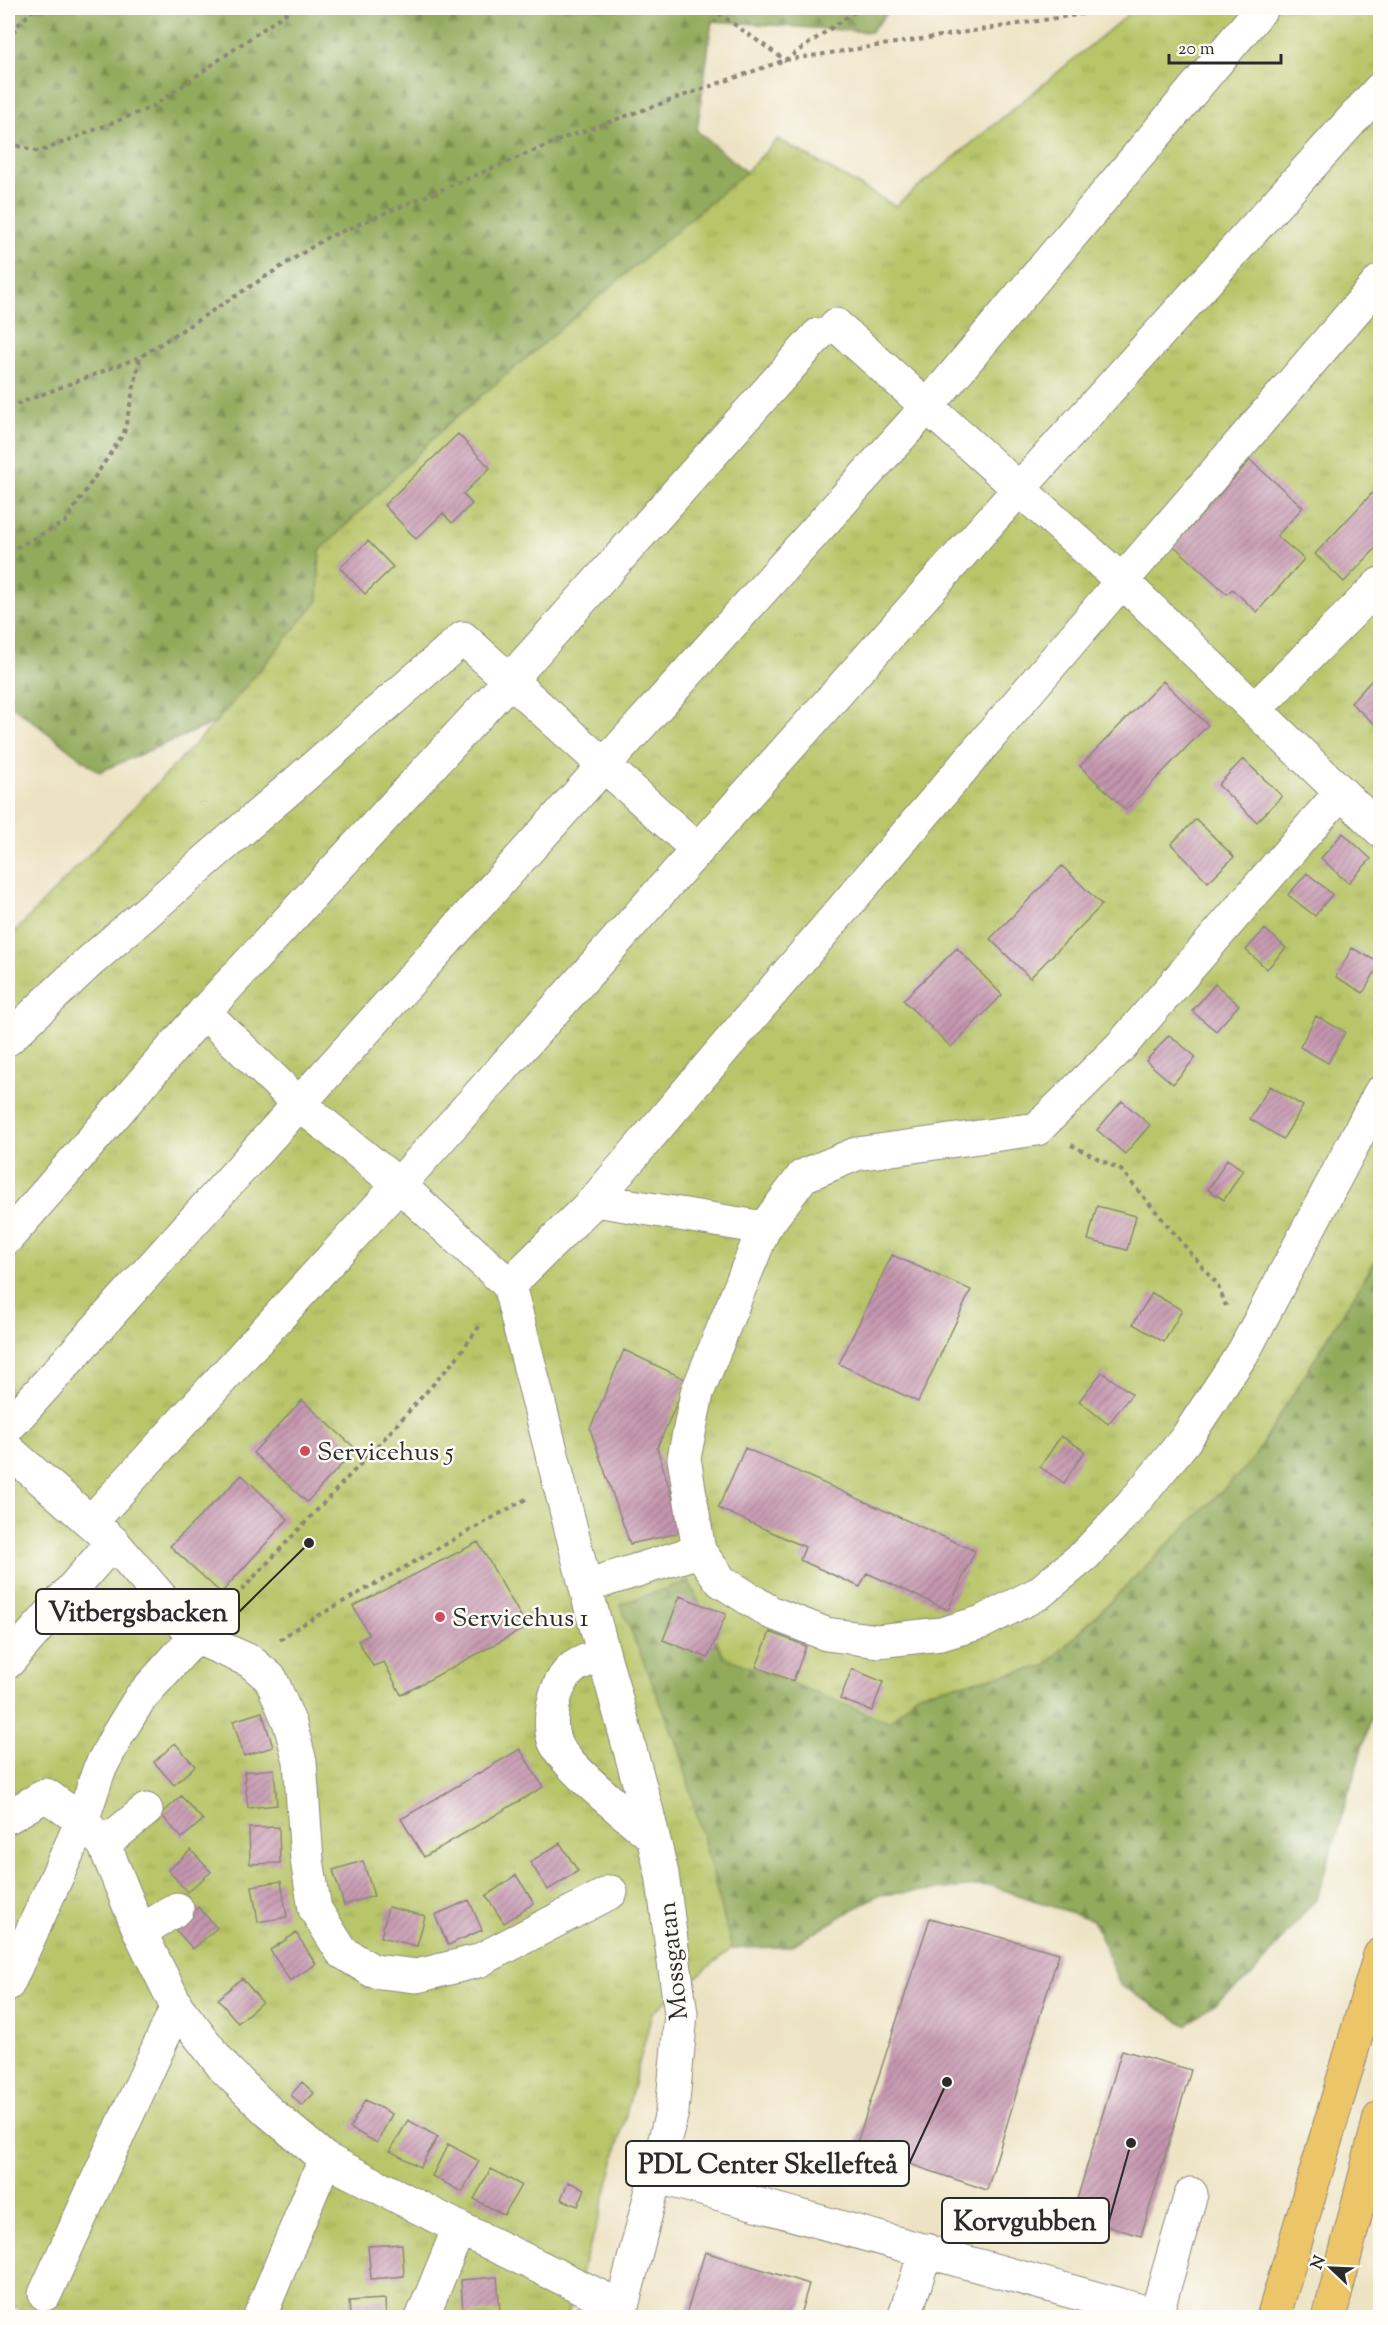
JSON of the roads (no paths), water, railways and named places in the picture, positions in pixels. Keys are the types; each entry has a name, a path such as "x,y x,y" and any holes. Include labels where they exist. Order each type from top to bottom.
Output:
{"highway":[{"path":"1273,2318 1380,1955"},
{"path":"1329,2318 1380,2118"}],"street":[{"path":"8,1426 927,406 1262,8"},
{"path":"8,1662 102,1532 399,1185 1380,88"},
{"path":"204,1012 298,1103 399,1185 509,1284 595,1200 1380,281"},
{"path":"8,1237 204,1012 510,680 827,330 927,406 1122,581 1380,830"},
{"path":"1256,709 1380,584"},
{"path":"8,1039 96,956 463,638 698,850"},
{"path":"1341,792 1120,1047 1037,1129 856,1154 803,1176 764,1228 697,1393 684,1458 699,1551 722,1581 770,1612 826,1634 878,1641 941,1634 982,1622 1039,1593 1085,1555 1131,1506 1185,1440 1245,1352 1380,1093"},
{"path":"595,1200 764,1228"},
{"name":"Mossgatan","path":"509,1284 603,1654 653,1837 667,1906 681,2014 672,2112 621,2312"},
{"path":"11,1460 102,1532 195,1637 250,1661 271,1679 290,1724 300,1761 308,1860 315,1909 342,1952 373,1971 417,1976 478,1961 610,1892"},
{"path":"589,1597 699,1551"},
{"path":"8,1984 82,1821 99,1770 140,1698 195,1637"},
{"path":"603,1654 578,1662 563,1677 552,1707 554,1740 572,1766 653,1837"},
{"path":"8,1817 46,1795 82,1821 104,1844 140,1932 177,2007 225,2069 268,2111 325,2159 621,2312"},
{"path":"104,1844 146,1810"},
{"path":"140,1932 177,1909"},
{"path":"45,2294 177,2007"},
{"path":"259,2318 325,2159"},
{"path":"655,2176 926,2250 1155,2316 1191,2194"},
{"path":"422,2318 459,2228"},
{"path":"904,2318 926,2250"}],"place":[{"name":"Servicehus 5","path":"305,1451"},
{"name":"Vitbergsbacken","path":"309,1543"},
{"name":"Servicehus 1","path":"440,1617"},
{"name":"PDL Center Skellefteå","path":"947,2082"},
{"name":"Korvgubben","path":"1131,2143"}]}
